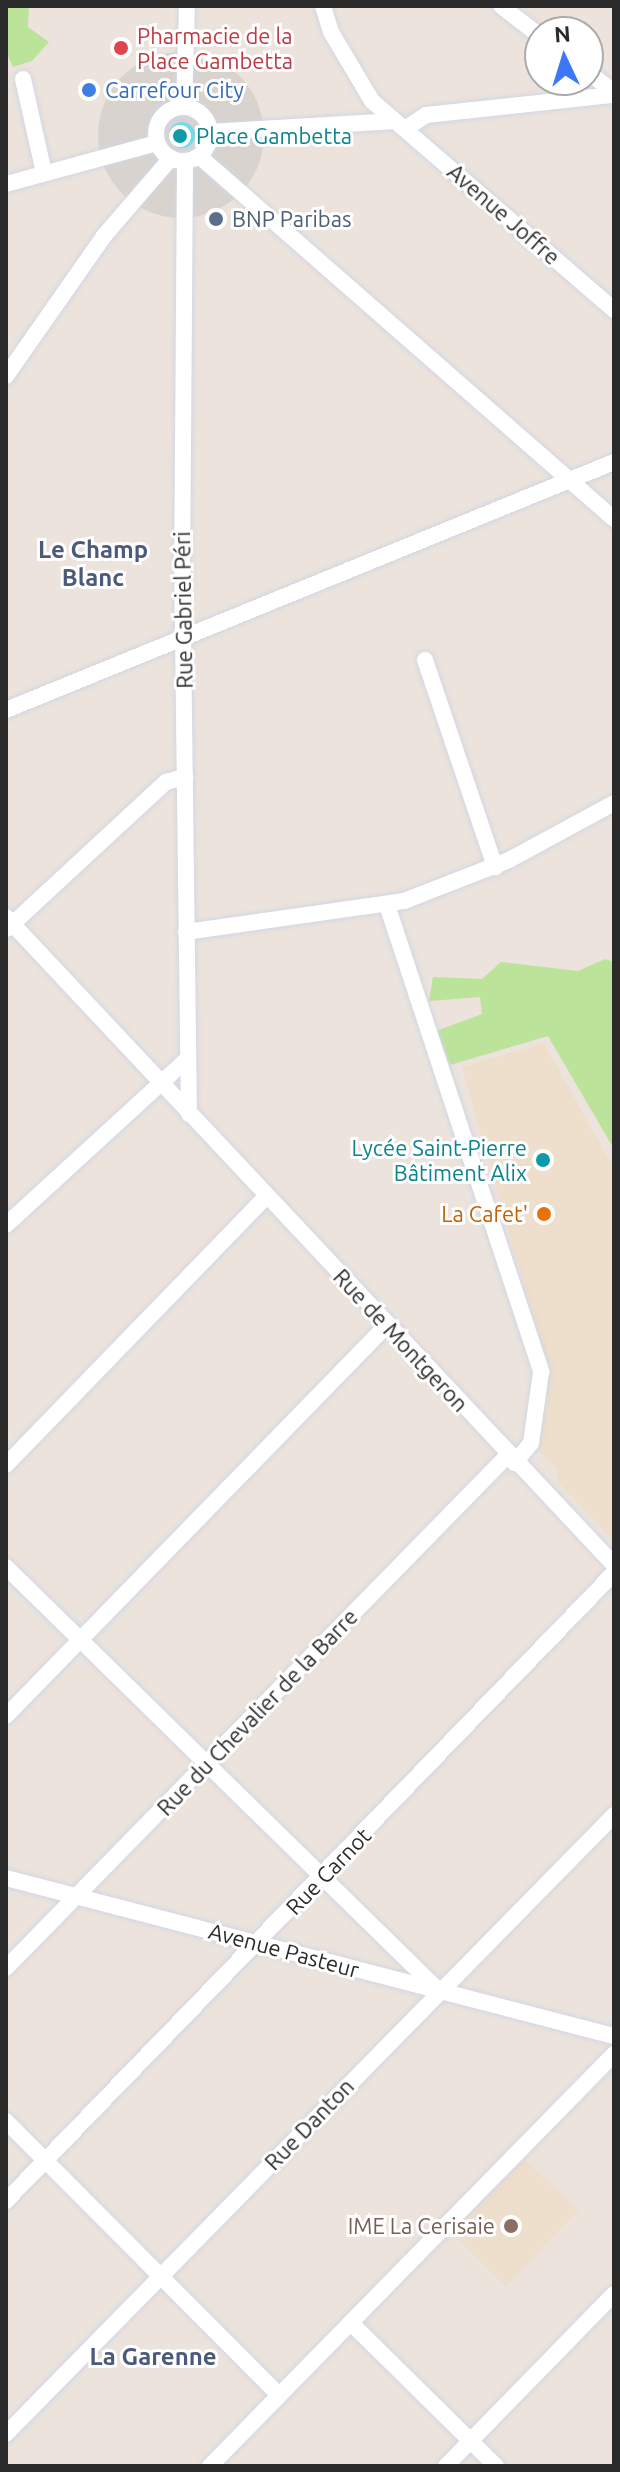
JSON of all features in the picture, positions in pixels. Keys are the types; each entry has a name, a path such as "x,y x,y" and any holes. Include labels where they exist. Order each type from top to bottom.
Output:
{"street":[{"path":"184,107 187,6"},
{"name":"Avenue Joffre","path":"323,6 331,32 372,101 614,310"},
{"path":"501,6 524,24"},
{"path":"23,79 44,173"},
{"path":"6,376 104,236 209,132 356,119 399,125 426,115 614,94"},
{"path":"356,119 372,101"},
{"path":"184,107 204,118 209,132"},
{"path":"157,143 156,128 164,115 184,107"},
{"path":"6,184 157,143 185,158 614,519"},
{"name":"Rue Gabriel Péri","path":"185,158 187,1059"},
{"path":"6,710 614,462"},
{"path":"425,660 495,867"},
{"path":"8,924 166,782 185,777"},
{"path":"186,932 387,905 495,867 614,803"},
{"name":"Rue du Chevalier de la Barre","path":"6,1968 206,1763 511,1459 531,1443 541,1372 387,905"},
{"name":"Rue de Montgeron","path":"8,924 614,1565"},
{"path":"6,1225 187,1059"},
{"path":"187,1059 189,1114"},
{"path":"6,1465 266,1197"},
{"path":"6,1716 386,1326"},
{"path":"6,1567 439,1991"},
{"name":"Rue Carnot","path":"6,2201 614,1573"},
{"name":"Rue Danton","path":"6,2434 614,1815"},
{"name":"Avenue Pasteur","path":"6,1878 614,2036"},
{"path":"210,2466 614,2054"},
{"path":"6,2121 279,2395"},
{"path":"446,2466 614,2294"},
{"path":"352,2324 496,2466"}],"shaded area":[{"name":"Place Gambetta","path":"181,52 213,59 239,77 257,103 264,135 257,167 239,193 213,211 181,218 149,211 123,193 105,167 98,135 105,103 123,77 149,59"},
{"path":"544,1043 614,1169 614,1542 558,1482 557,1469 536,1447 545,1408 545,1359 462,1067"},
{"name":"IME La Cerisaie","path":"524,2158 579,2211 506,2286 451,2234"}],"green space":[{"path":"6,6 29,6 28,27 49,42 32,61 13,67 6,51"},
{"path":"605,959 614,962 614,1149 548,1036 450,1065 436,1031 482,1014 480,997 429,1001 433,977 482,979 501,962 578,971"}],"water":[{"path":"182,122 191,126 195,135 191,144 182,148 173,144 169,135 173,126"}],"place":[{"name":"Pharmacie de la Place Gambetta","path":"121,48"},
{"name":"Carrefour City","path":"89,90"},
{"name":"Place Gambetta","path":"180,136"},
{"name":"BNP Paribas","path":"216,219"},
{"name":"Lycée Saint-Pierre Bâtiment Alix","path":"543,1160"},
{"name":"La Cafet'","path":"544,1214"},
{"name":"IME La Cerisaie","path":"511,2226"}],"district":[{"name":"Le Champ Blanc","path":"93,564"},
{"name":"La Garenne","path":"153,2357"}]}
